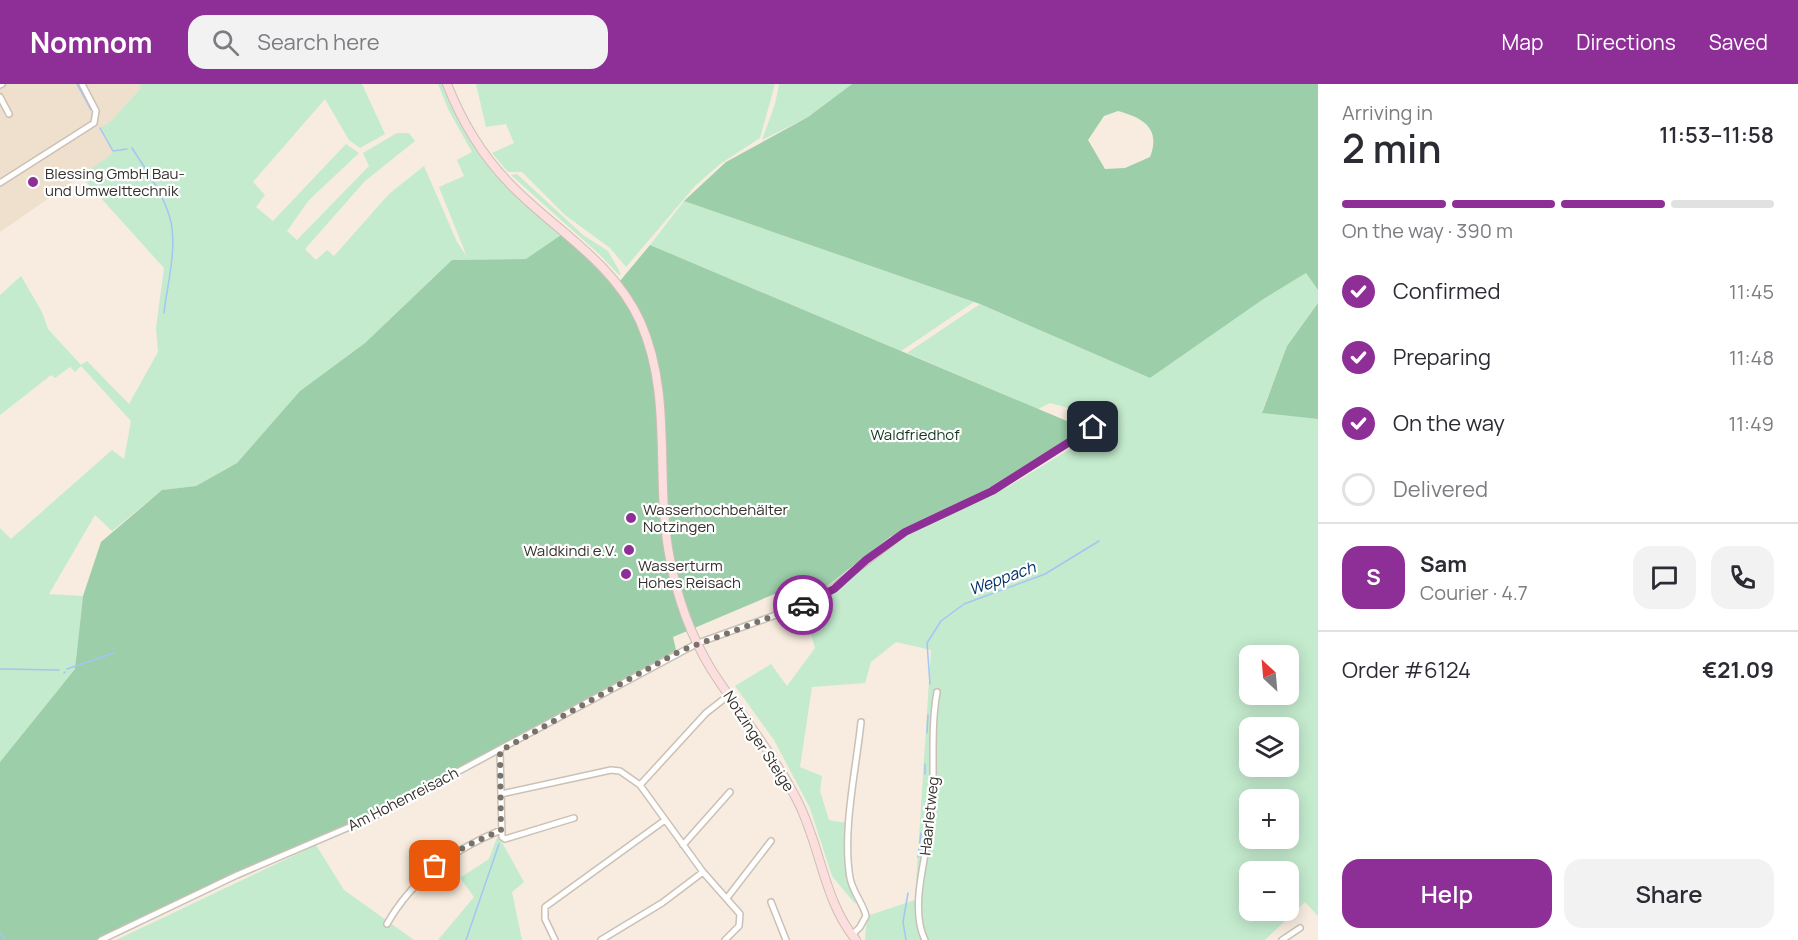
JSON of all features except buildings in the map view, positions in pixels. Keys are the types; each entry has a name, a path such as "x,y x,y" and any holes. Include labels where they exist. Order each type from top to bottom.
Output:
{"main road":[{"name":"Notzinger Steige","path":"447,84 462,119 489,160 511,185 601,264 629,300 652,353 661,398 666,528 672,571 679,594 698,643 729,695 776,762 798,802 835,906 854,938"}],"street":[{"path":"0,183 89,128 97,116 82,84"},
{"path":"0,97 9,114"},
{"path":"698,643 815,601 905,532 992,491 1093,427"},
{"name":"Am Hohenreisach","path":"101,940 237,875 375,816 698,643"},
{"name":"Haarletweg","path":"925,940 920,924 920,891 932,814 937,692"},
{"path":"640,785 706,713 729,695"},
{"path":"854,938 866,916 853,889 849,870 849,828 861,722"},
{"path":"500,751 501,830 504,839 574,818"},
{"path":"501,794 611,770 620,771 640,785 703,872 742,917 739,926 725,940"},
{"path":"683,845 730,792"},
{"path":"555,940 543,911 550,902 665,820"},
{"path":"387,924 404,898 435,866 466,846 501,830"},
{"path":"727,898 771,841"},
{"path":"601,940 662,903 703,872"},
{"path":"771,902 786,940"},
{"path":"1282,940 1300,928"}],"shaded area":[{"path":"0,84 140,84 142,87 111,121 100,128 114,153 0,232"}],"green space":[{"path":"140,84 362,84 385,134 360,148 349,140 325,99 253,182 265,195 256,207 273,221 346,144 359,153 309,200 287,231 297,240 369,166 363,153 397,133 409,133 415,141 365,181 305,249 316,260 327,250 334,256 389,194 424,166 457,242 467,257 439,187 464,176 457,160 472,152 449,111 438,84 444,84 466,130 493,167 524,201 561,235 527,259 452,260 365,343 300,391 237,463 196,486 162,490 112,531 95,515 49,594 83,596 75,669 0,762 0,528 11,539 112,450 124,459 131,421 81,366 75,372 70,367 55,378 51,375 0,415 0,295 21,276 42,312 48,329 81,365 87,361 129,404 158,352 156,328 164,268 81,176 113,153 100,128 111,121 141,88"},
{"path":"476,84 775,84 760,138 720,164 695,186 626,267 610,248 565,215 522,172 508,172 492,153 514,143 506,124 486,127"},
{"path":"779,84 852,84 808,117 762,140 775,104"},
{"path":"852,84 1318,84 1318,290 1306,273 1262,300 1150,378 980,304 684,201 726,162 808,117","holes":["1118,111 1136,117 1148,126 1152,132 1153,147 1150,157 1125,168 1105,169 1088,140 1104,116"]},
{"path":"517,174 583,235 608,251 621,274 619,275 599,254 511,175"},
{"path":"684,201 974,302 901,351 650,245"},
{"name":"Waldfriedhof","path":"561,235 568,239 615,287 650,245 1081,427 1075,435 999,483 890,537 817,594 791,587 673,637 676,650 419,794 211,884 96,940 0,940 0,762 75,669 83,596 101,542 162,490 196,486 237,463 300,391 365,343 452,260 526,259"},
{"path":"1306,273 1318,290 1318,303 1287,346 1262,412 1318,419 1318,916 1305,902 1299,908 1299,861 1239,861 1239,921 1285,921 1265,940 865,940 867,916 915,900 931,650 896,642 871,662 865,683 812,687 800,767 822,776 820,791 829,820 846,823 846,872 856,905 832,876 810,808 774,740 735,686 771,664 787,686 815,648 804,610 823,602 895,539 1011,485 1091,436 1089,421 1076,410 1050,403 1038,409 907,353 980,304 1150,378 1262,300"},
{"path":"1318,303 1318,419 1262,413 1287,346"},
{"path":"498,835 524,882 512,892 522,940 438,940 474,897 460,878 489,859"},
{"path":"316,845 344,890 414,940 116,940"}],"waterway":[{"path":"77,84 91,110"},
{"path":"100,128 113,151 127,149"},
{"path":"132,148 160,193 171,222 173,244 164,313"},
{"name":"Weppach","path":"930,684 927,643 941,621 964,604 1045,574 1099,541"},
{"path":"67,669 114,653"},
{"path":"0,669 59,670"},
{"name":"Weppach","path":"927,733 928,715"},
{"name":"Weppach","path":"925,764 925,774"},
{"name":"Weppach","path":"918,857 921,833"},
{"path":"466,940 499,844"},
{"name":"Weppach","path":"906,940 903,922 908,893"},
{"path":"0,933 5,940"}],"way so far":[{"path":"435,866 466,846 501,830 500,751 680,651 803,605"}],"place":[{"name":"Blessing GmbH Bau- und Umwelttechnik","path":"33,182"},
{"name":"Wasserhochbehälter Notzingen","path":"631,518"},
{"name":"Waldkindi e.V.","path":"629,550"},
{"name":"Wasserturm Hohes Reisach","path":"626,574"}],"route":[{"path":"803,605 815,601 834,589 888,542 1016,478 1093,427"}]}
